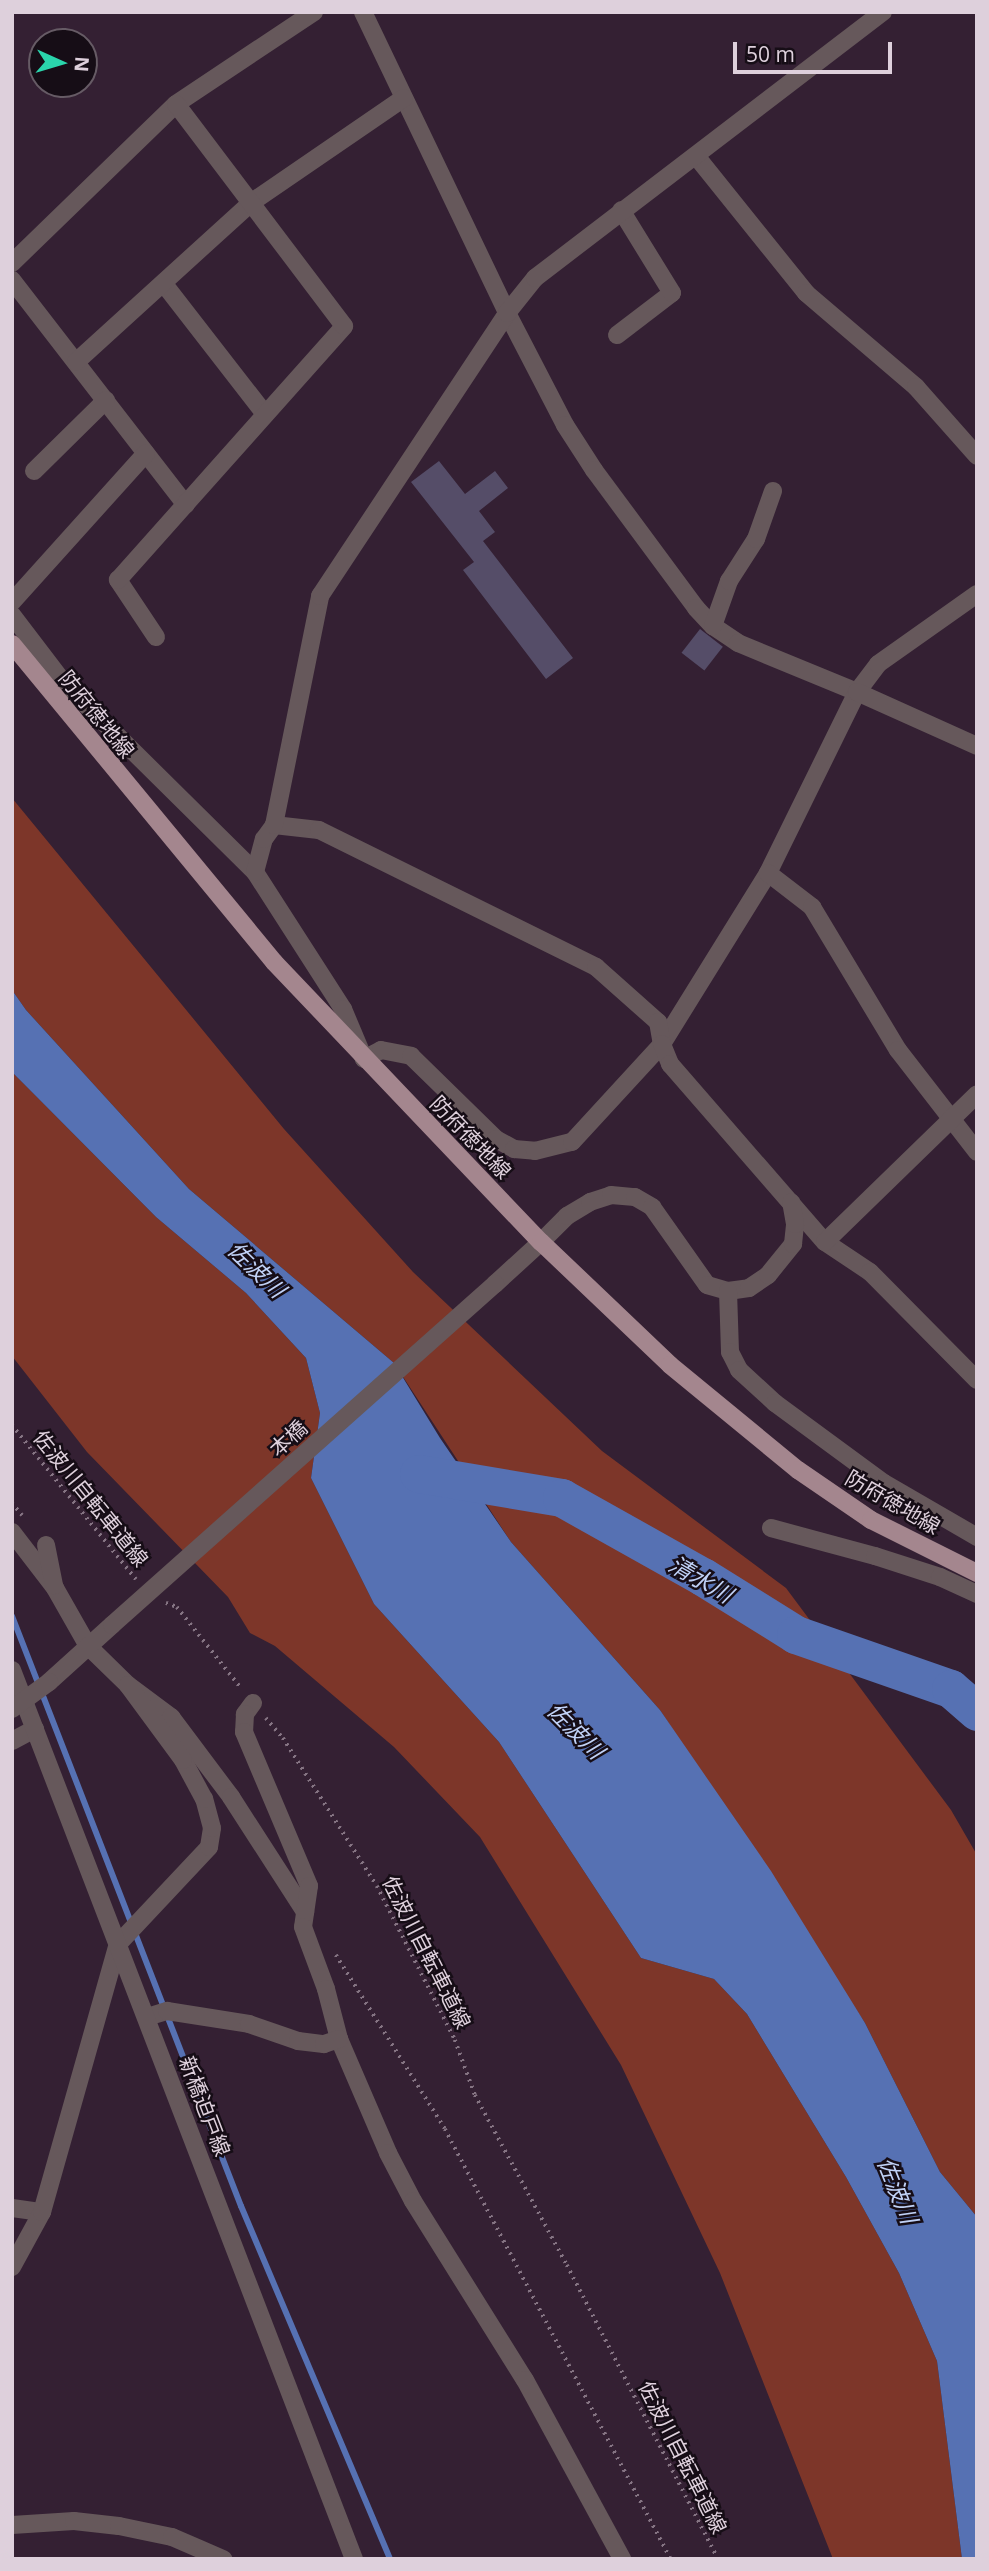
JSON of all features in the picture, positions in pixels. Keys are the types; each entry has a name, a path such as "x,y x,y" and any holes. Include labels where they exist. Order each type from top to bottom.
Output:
{"main road":[{"name":"防府徳地線","path":"12,644 240,923 364,1059 541,1242 670,1365 797,1470 871,1520 977,1573"}],"street":[{"path":"12,263 176,104 314,12"},
{"path":"363,12 507,313 565,425 594,471 696,608 713,626 738,643 977,746"},
{"path":"255,872 264,839 274,825 320,596 507,313 535,278 621,209 696,156 883,12"},
{"path":"76,362 251,202 404,98"},
{"path":"156,637 118,580 344,326 176,104"},
{"path":"696,156 806,293 916,387 977,456"},
{"path":"617,335 672,293 621,209"},
{"path":"12,281 186,505"},
{"path":"164,284 265,414"},
{"path":"34,471 106,400"},
{"path":"12,602 146,453"},
{"path":"713,626 729,580 755,539 773,491"},
{"path":"12,615 62,682 255,872 343,1009 364,1059 381,1050 411,1056 496,1139 514,1149 535,1151 572,1142 662,1044 768,873 857,692 878,664 977,594"},
{"path":"274,825 319,830 596,967 658,1022 662,1044 670,1064 825,1242 870,1272 977,1380"},
{"path":"768,873 812,907 898,1051 977,1153"},
{"path":"825,1242 977,1094"},
{"name":"本橋","path":"12,1709 49,1682 495,1284 567,1216 590,1202 611,1195 635,1196 652,1207 707,1285 728,1292"},
{"path":"791,1202 795,1224 793,1244 768,1275 749,1288 728,1292 730,1352 739,1370 775,1403 884,1483 977,1537"},
{"path":"771,1528 875,1556 940,1577 977,1594"},
{"path":"12,1532 55,1588 88,1646 128,1685 172,1717 231,1797 305,1912"},
{"path":"46,1545 55,1588"},
{"name":"新橋迫戸線","path":"13,1673 354,2559"},
{"path":"12,2267 42,2212 118,1944 209,1847 212,1828 204,1799 183,1760 128,1685"},
{"path":"253,1703 245,1714 244,1732 309,1886 303,1927 326,1989 339,2039 388,2153 413,2201 525,2380 622,2559"},
{"path":"12,1741 35,1729"},
{"path":"146,2017 167,2011 249,2024 298,2041 324,2044 339,2039"},
{"path":"12,2208 42,2212"},
{"path":"12,2525 74,2521 119,2525 172,2537 223,2559"}],"path":[{"name":"佐波川自転車道線","path":"12,1425 137,1580"},
{"name":"佐波川自転車道線","path":"155,1598 177,1607 283,1738 377,1886 455,2040 475,2095 567,2264 718,2559"},
{"path":"330,1946 445,2129 671,2559"}],"shaded area":[{"path":"12,798 284,1129 413,1272 602,1451 786,1588 951,1810 977,1855 977,2217 940,2172 865,2023 660,1710 511,1542 394,1363 189,1189 26,1010 12,990"},
{"path":"12,1072 156,1217 246,1293 306,1358 320,1413 311,1478 374,1604 499,1742 641,1958 714,1979 747,2014 846,2177 899,2273 937,2361 962,2559 833,2559 720,2273 621,2065 480,1837 394,1747 275,1646 250,1633 228,1597 87,1452 12,1356"}],"water":[{"name":"佐波川","path":"12,990 26,1010 189,1189 394,1363 440,1438 511,1542 660,1710 771,1871 865,2023 940,2172 977,2217 977,2559 962,2559 937,2361 899,2273 846,2177 747,2014 714,1979 641,1958 499,1742 374,1604 311,1478 320,1413 306,1358 246,1293 156,1217 12,1072"}],"building":[{"path":"439,461 465,494 495,471 508,488 479,511 495,532 483,541 573,658 546,679 463,570 474,562 411,482"},
{"path":"700,629 723,647 704,670 682,653"}],"waterway":[{"name":"清水川","path":"419,1474 562,1498 703,1577 796,1635 951,1689 977,1712"},
{"path":"12,1616 241,2206 390,2559"}]}
